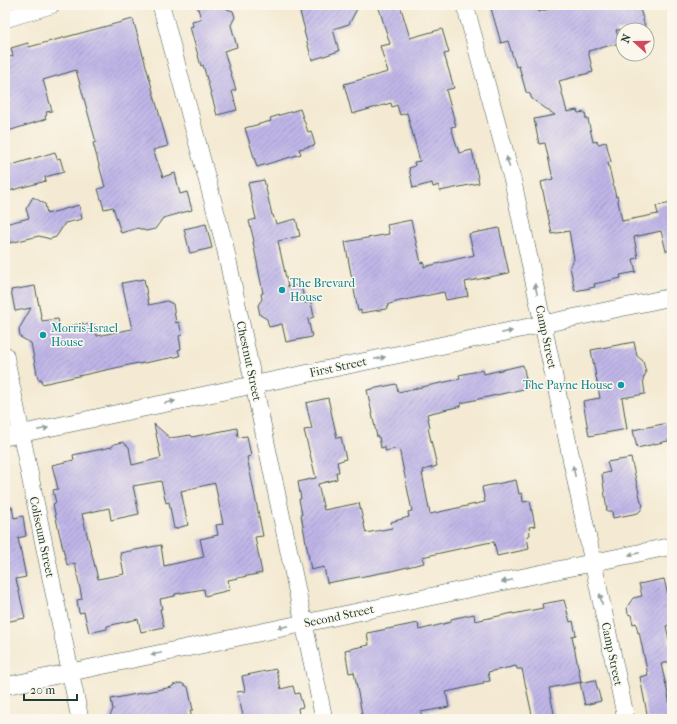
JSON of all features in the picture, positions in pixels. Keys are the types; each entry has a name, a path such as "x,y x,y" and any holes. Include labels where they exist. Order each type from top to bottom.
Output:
{"street":[{"path":"5,19 51,5"},
{"name":"Chestnut Street","path":"161,5 225,247 324,719"},
{"name":"Camp Street","path":"465,5 513,182 626,719"},
{"name":"First Street","path":"13,436 672,297"},
{"name":"Coliseum Street","path":"5,355 13,436 80,719"},
{"name":"Second Street","path":"5,686 672,546"}],"building":[{"path":"197,5 226,5 227,9 233,11 235,17 231,25 237,47 224,51 236,90 232,91 237,110 217,115 203,65 201,66 190,27 193,26 192,21 201,19"},
{"path":"298,5 359,5 349,24 333,29 339,51 312,60"},
{"path":"378,5 400,5 410,38 442,29 449,53 444,54 454,88 446,90 456,126 451,127 459,153 472,150 479,183 440,191 439,185 433,187 432,183 413,188 409,168 415,166 414,162 420,161 407,113 400,115 397,105 392,107 391,103 352,114 344,84 388,72 380,46 390,44"},
{"path":"490,5 538,5 539,12 563,5 639,5 644,22 615,22 615,44 588,51 593,72 559,81 567,112 577,110 578,113 585,112 593,142 597,141 598,144 606,142 611,162 608,163 622,221 658,214 656,206 672,203 672,250 666,251 661,231 634,237 638,258 633,259 636,272 620,275 621,278 594,284 595,287 575,291 570,267 574,259 569,231 552,234 541,182 553,179 545,143 539,144 534,119 555,115 532,99 530,94 526,92 519,66 516,67 508,41 501,43"},
{"path":"133,19 168,146 153,150 163,177 175,173 180,194 187,192 192,210 163,218 155,229 146,231 138,228 121,233 113,207 104,209 98,189 105,187 93,143 96,142 76,70 43,80 52,111 46,112 46,119 5,132 5,58 13,56 11,48 28,43 29,47"},
{"path":"300,109 308,132 311,131 315,145 299,149 301,154 257,167 245,128 271,121 270,118"},
{"path":"55,152 57,159 60,158 64,172 45,177 46,181 5,192 5,167"},
{"name":"The Brevard House","path":"264,180 272,215 276,224 296,219 300,236 278,241 288,287 301,285 305,303 311,302 314,317 308,319 312,337 286,342 282,324 269,327 267,319 260,315 258,305 262,299 261,294 263,293 249,221 256,219 248,183"},
{"path":"33,197 45,204 47,214 79,205 82,219 65,223 56,237 50,239 39,236 10,243 5,224 29,218 26,209"},
{"path":"411,220 421,263 424,262 424,267 474,255 469,234 499,228 509,273 465,282 468,296 446,300 444,292 389,304 386,309 361,313 361,310 358,311 345,242 389,234 387,225"},
{"path":"206,224 212,248 190,253 184,229"},
{"path":"144,279 149,305 167,301 173,304 176,323 179,322 182,335 179,336 181,349 178,350 180,356 138,363 42,384 41,379 38,379 31,343 20,337 19,329 31,308 15,311 11,290 35,286 42,321 58,319 60,329 83,323 84,325 94,323 97,336 132,329 122,283"},
{"name":"The Payne House","path":"634,342 637,356 643,361 646,373 643,379 645,394 622,398 627,429 589,436 583,401 600,398 591,350"},
{"path":"523,365 528,388 461,403 461,406 427,414 430,427 428,428 437,466 423,470 424,473 422,473 430,514 485,502 482,487 516,480 519,494 522,493 523,502 530,501 535,526 529,527 530,535 527,536 529,549 497,556 494,542 486,543 422,557 424,563 327,583 324,567 311,570 301,515 299,499 301,499 298,482 316,478 304,430 312,429 306,403 328,398 337,438 341,437 346,459 337,462 339,472 336,472 337,479 318,484 324,510 359,503 366,533 392,528 391,522 409,517 408,512 412,511 399,448 385,451 385,447 381,448 379,437 377,437 367,390 396,384 398,392 460,379 459,375 483,370 484,374"},
{"path":"668,423 672,440 637,448 633,430"},
{"path":"154,424 170,438 191,435 192,437 237,428 238,437 247,436 251,456 247,457 263,536 255,537 262,573 228,580 230,590 205,596 204,589 175,594 175,596 160,599 162,609 160,609 164,627 141,632 138,619 107,626 107,629 89,633 84,612 79,613 77,600 82,599 75,563 67,565 59,532 53,504 56,503 53,490 58,489 52,465 74,460 73,455 112,447 114,444 123,442 129,447 132,465 161,458","holes":["161,481 166,503 169,502 174,529 188,525 181,491 215,483 223,524 216,525 218,535 200,539 204,557 164,566 161,545 120,553 124,574 98,579 82,514 109,508 111,520 139,514 133,486"]},
{"path":"631,458 643,505 638,513 613,518 612,511 607,511 602,474 610,472 607,462"},
{"path":"12,507 14,518 23,516 26,536 18,538 26,577 16,579 25,618 5,622 5,508"},
{"path":"664,579 668,595 672,594 672,625 666,626 672,653 672,661 661,664 672,719 648,719 640,677 648,675 639,632 638,633 636,623 633,624 631,615 628,614 627,607 633,598 642,596 639,584"},
{"path":"564,600 570,622 573,621 576,635 572,636 581,682 549,688 555,719 533,719 522,669 517,669 516,666 488,672 490,681 483,682 483,684 446,692 449,707 421,712 422,719 363,719 354,672 349,673 345,650 369,645 367,633 418,623 419,630 451,622 451,619 474,614 475,621 543,608 542,604"},
{"path":"276,669 281,689 293,686 295,694 299,693 303,707 298,708 299,715 283,719 244,719 237,692 245,691 242,676"},
{"path":"595,680 601,701 585,705 580,683"},
{"path":"181,683 188,687 193,710 190,710 192,719 109,719 113,709 111,699 172,687 173,685"}],"place":[{"name":"The Brevard House","path":"282,290"},
{"name":"Morris-Israel House","path":"43,335"},
{"name":"The Payne House","path":"621,385"}]}
